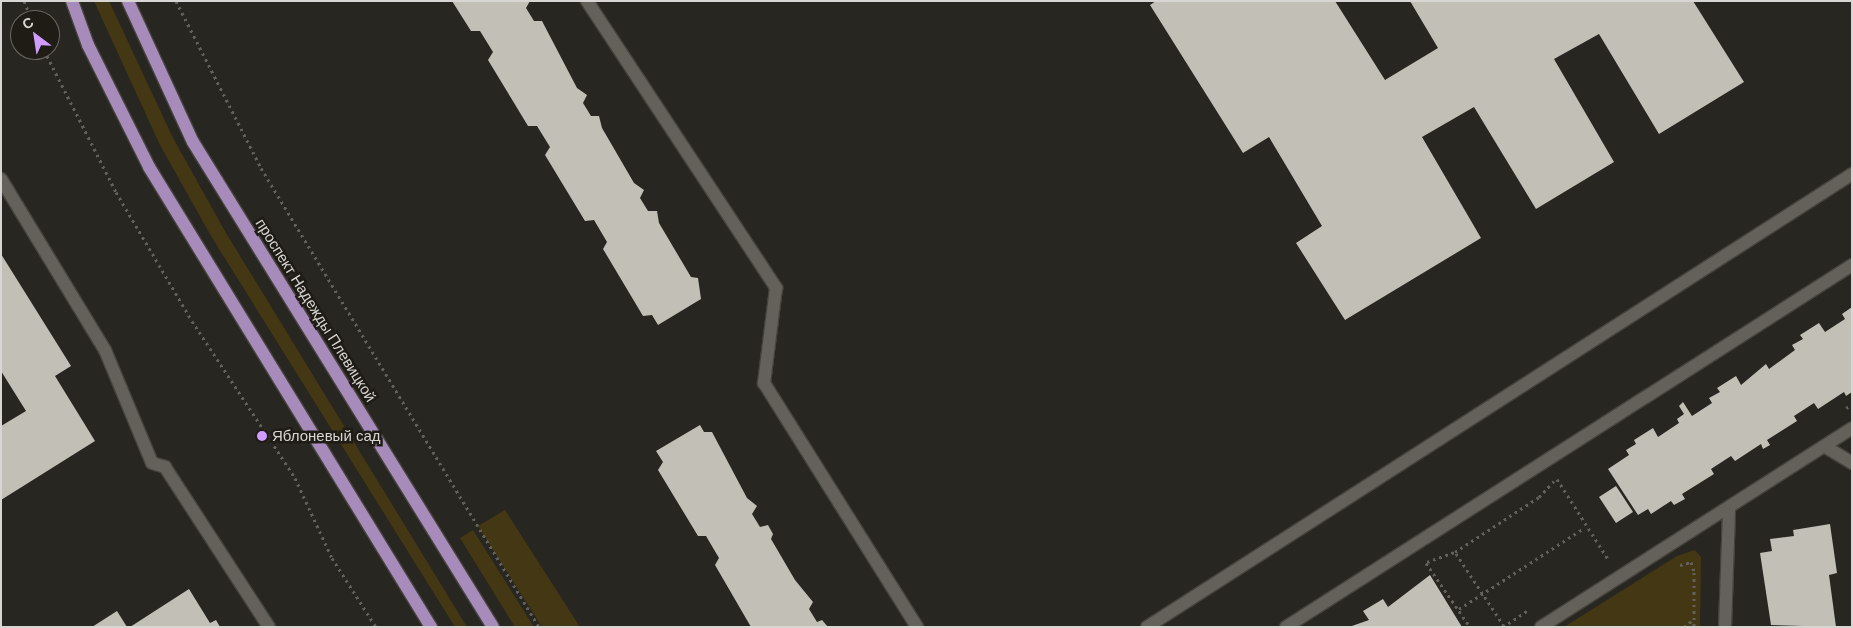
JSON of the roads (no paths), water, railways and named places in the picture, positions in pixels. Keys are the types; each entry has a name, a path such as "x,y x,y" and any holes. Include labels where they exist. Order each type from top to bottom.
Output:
{"main road":[{"path":"72,1 88,45 149,167 431,627"},
{"name":"проспект Надежды Плевицкой","path":"128,1 193,142 493,627"}],"lane":[{"path":"587,1 776,288 764,383 917,627"},
{"path":"1147,627 1852,174"},
{"path":"1,179 105,350 152,463 164,467 269,627"},
{"path":"1286,627 1852,265"},
{"path":"1541,627 1729,511 1852,428"},
{"path":"1824,446 1852,463"},
{"path":"1725,627 1729,511"}],"place":[{"name":"Яблоневый сад","path":"262,436"}]}
